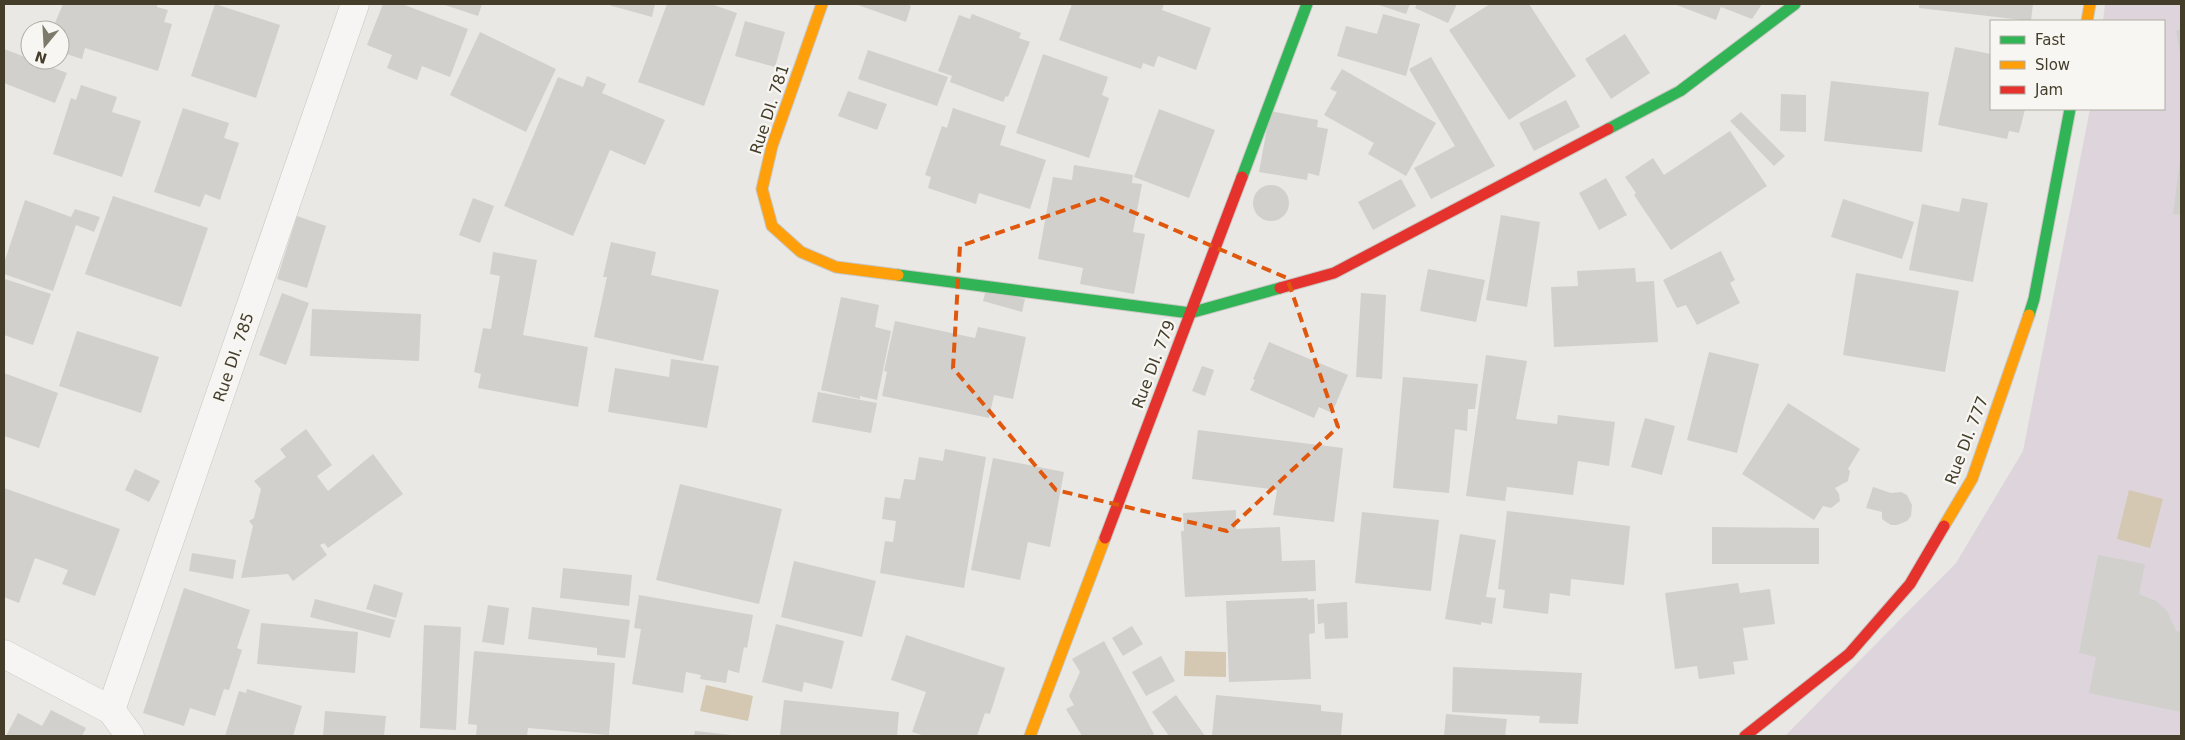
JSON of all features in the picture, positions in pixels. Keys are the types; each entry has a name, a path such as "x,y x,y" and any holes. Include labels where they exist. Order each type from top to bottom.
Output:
{"street":[{"name":"Rue DI. 785","path":"111,710 355,4"},
{"name":"Rue DI. 781","path":"822,4 772,146 762,189 772,226 800,252 836,266 1190,313"},
{"name":"Rue DI. 779","path":"1030,736 1307,4"},
{"path":"1190,313 1334,273 1680,91 1795,4"},
{"path":"2087,20 2090,4"},
{"name":"Rue DI. 777","path":"1746,736 1849,654 1910,584 1972,479 2034,299 2070,110"},
{"path":"4,654 111,710 130,736"}],"highlighted area":[{"path":"1100,198 1287,278 1338,427 1227,531 1056,490 953,368 960,246"}],"shaded area":[{"path":"2105,4 2181,4 2181,736 1785,736 1956,563 2023,451 2090,110 2165,110 2165,20 2103,20"},
{"path":"2129,490 2163,499 2150,548 2117,539"},
{"path":"1185,651 1226,652 1226,677 1184,676"},
{"path":"706,685 753,696 748,721 700,711"}],"building":[{"path":"63,4 157,4 157,7 168,10 164,22 172,24 158,71 85,48 82,59 70,55 70,20 56,20"},
{"path":"215,4 280,25 256,98 191,76"},
{"path":"383,4 402,4 468,29 450,77 422,66 417,80 387,68 392,55 367,45"},
{"path":"442,4 482,4 478,16"},
{"path":"605,4 655,4 652,17"},
{"path":"667,4 711,4 737,13 704,106 638,82"},
{"path":"855,4 906,4 911,6 906,22"},
{"path":"1072,4 1164,4 1162,10 1211,28 1196,70 1158,56 1154,67 1143,63 1141,69 1059,40"},
{"path":"1376,4 1410,4 1406,14"},
{"path":"1417,4 1457,4 1448,23 1415,8"},
{"path":"1490,4 1529,4 1576,76 1509,120 1449,30"},
{"path":"1674,4 1762,4 1752,19 1721,7 1716,20"},
{"path":"1919,4 2033,4 2031,20 1919,8"},
{"path":"972,14 1021,33 1019,38 1030,42 1008,97 1006,96 1003,102 950,82 952,76 938,71 959,15 970,19"},
{"path":"1383,14 1420,24 1406,76 1337,56 1346,26 1377,34"},
{"path":"745,21 785,32 775,67 735,56"},
{"path":"2181,29 2181,52 2180,52 2176,31"},
{"path":"480,32 556,69 526,132 450,95"},
{"path":"1625,34 1650,73 1611,99 1585,59"},
{"path":"1955,47 1990,54 1990,110 2025,110 2019,133 2009,131 2007,139 1938,125"},
{"path":"4,49 20,55 20,70 59,70 67,73 55,103 4,83"},
{"path":"868,50 948,77 937,106 858,79"},
{"path":"1043,54 1108,77 1102,95 1109,98 1089,158 1016,133"},
{"path":"1431,57 1495,166 1431,199 1414,168 1455,146 1409,69"},
{"path":"1342,69 1436,123 1406,176 1368,154 1374,143 1324,115 1337,92 1330,89"},
{"path":"587,76 606,84 602,93 665,120 645,165 610,150 573,236 504,206 558,77 583,87"},
{"path":"1831,81 1929,92 1922,152 1824,141"},
{"path":"81,85 117,97 112,112 141,121 122,177 53,154 71,98 76,100"},
{"path":"848,91 887,104 877,130 838,116"},
{"path":"1781,94 1806,95 1806,132 1780,131"},
{"path":"1566,100 1580,127 1534,151 1519,123"},
{"path":"183,108 229,123 224,138 239,143 220,200 205,194 200,207 154,192"},
{"path":"953,108 1006,126 1000,145 1046,160 1030,209 979,193 976,204 928,188 931,177 925,175 942,126 947,128"},
{"path":"1159,109 1215,130 1189,198 1134,177"},
{"path":"1270,111 1318,120 1317,127 1328,129 1319,176 1308,173 1307,180 1259,172"},
{"path":"1741,112 1785,156 1774,166 1730,121"},
{"path":"1730,131 1767,186 1671,250 1634,195 1636,193 1625,177 1653,158 1664,175"},
{"path":"2181,161 2181,215 2173,214"},
{"path":"1074,165 1133,175 1132,183 1142,184 1133,232 1145,234 1134,294 1080,284 1083,268 1038,259 1053,177 1072,180"},
{"path":"1606,178 1627,215 1599,230 1579,193"},
{"path":"1401,179 1416,206 1373,230 1358,202"},
{"path":"1271,185 1278,186 1284,190 1288,196 1288,210 1284,216 1278,220 1271,221 1264,220 1258,216 1254,210 1253,203 1254,196 1258,190 1264,186"},
{"path":"113,196 208,228 181,307 85,274"},
{"path":"473,198 494,206 480,243 459,235"},
{"path":"1962,198 1988,203 1973,282 1909,270 1922,204 1959,212"},
{"path":"1843,199 1914,222 1902,259 1831,237"},
{"path":"25,200 71,217 75,209 100,217 94,232 76,225 53,291 4,274 4,263"},
{"path":"1501,215 1540,222 1527,307 1486,300"},
{"path":"297,216 326,226 307,288 277,279"},
{"path":"611,242 656,252 651,275 719,290 703,361 594,337 607,277 603,277"},
{"path":"1721,251 1735,280 1730,283 1740,303 1697,325 1686,305 1677,308 1663,280"},
{"path":"493,252 537,260 523,335 588,347 578,407 478,388 481,374 474,372 483,328 491,329 500,276 490,274"},
{"path":"1635,268 1636,282 1654,281 1658,342 1554,347 1551,287 1578,286 1577,271"},
{"path":"1428,269 1485,280 1476,322 1420,311"},
{"path":"1856,273 1959,291 1945,372 1843,355"},
{"path":"5,279 51,294 33,345 4,335"},
{"path":"986,289 1025,299 1022,312 983,301"},
{"path":"282,293 309,303 286,365 259,355"},
{"path":"1361,293 1386,295 1382,379 1356,377"},
{"path":"841,297 879,305 875,327 891,331 877,400 860,396 860,399 821,390"},
{"path":"312,309 421,314 419,361 310,356"},
{"path":"895,321 975,338 978,327 1026,337 1013,399 994,395 989,418 882,396 887,372 884,371"},
{"path":"77,331 159,357 141,413 59,386"},
{"path":"1269,342 1348,375 1332,413 1319,407 1314,418 1250,390"},
{"path":"1709,352 1759,364 1737,453 1687,440"},
{"path":"1486,355 1527,361 1516,419 1557,424 1558,415 1615,422 1609,466 1578,461 1573,495 1507,487 1505,501 1466,496"},
{"path":"671,359 719,366 707,428 608,412 615,368 669,377"},
{"path":"1202,366 1214,370 1205,396 1192,391"},
{"path":"4,373 58,393 39,448 4,436"},
{"path":"1403,377 1478,384 1475,409 1468,409 1467,431 1455,429 1449,493 1393,488"},
{"path":"818,392 877,403 871,433 812,422"},
{"path":"1788,403 1860,449 1848,469 1850,471 1848,481 1835,488 1839,494 1840,501 1831,508 1823,506 1814,520 1742,474"},
{"path":"1645,418 1675,426 1662,475 1631,467"},
{"path":"306,429 332,465 317,476 328,491 373,454 403,494 328,548 324,543 320,545 327,555 293,581 288,574 241,578 253,526 249,521 254,518 261,489 254,481 286,457 280,449"},
{"path":"1198,430 1343,448 1334,522 1273,515 1277,490 1192,479"},
{"path":"945,449 986,457 964,588 880,573 885,541 893,542 896,521 882,519 885,497 900,499 904,479 915,480 919,457 943,461"},
{"path":"993,458 1064,472 1050,547 1028,542 1020,580 971,570"},
{"path":"135,469 160,481 149,502 125,490"},
{"path":"680,484 782,509 759,604 656,580"},
{"path":"1873,487 1891,493 1901,492 1907,495 1912,505 1911,516 1907,521 1891,525 1882,519 1882,512 1866,508"},
{"path":"4,488 120,529 95,596 62,584 68,570 35,558 19,603 4,597"},
{"path":"1236,510 1236,529 1280,527 1282,561 1315,560 1316,591 1185,597 1181,531 1184,531 1183,513"},
{"path":"1507,511 1630,526 1624,585 1571,579 1570,596 1550,593 1548,614 1503,608 1505,590 1498,589"},
{"path":"1362,512 1439,520 1431,591 1355,583"},
{"path":"1712,527 1819,528 1819,564 1712,564"},
{"path":"1460,534 1496,540 1486,597 1496,598 1492,624 1481,622 1481,625 1445,619"},
{"path":"192,553 236,560 233,579 189,571"},
{"path":"2098,555 2145,564 2139,594 2156,601 2167,611 2176,631 2181,632 2181,712 2089,693 2096,657 2079,653"},
{"path":"794,561 876,581 862,637 781,617"},
{"path":"563,568 632,575 629,606 560,598"},
{"path":"1738,583 1740,593 1770,589 1775,624 1743,628 1748,660 1733,662 1735,674 1699,679 1697,666 1675,669 1665,593"},
{"path":"374,584 403,593 396,618 366,609"},
{"path":"184,588 250,610 237,648 242,650 229,690 224,689 215,716 190,708 184,726 143,713"},
{"path":"639,595 753,615 747,648 744,647 739,673 728,670 726,683 700,679 701,675 686,672 683,693 632,684 641,629 634,628"},
{"path":"1308,598 1308,600 1314,599 1315,633 1309,634 1311,679 1229,682 1226,601"},
{"path":"315,599 395,620 390,638 310,617"},
{"path":"1347,602 1348,638 1325,639 1324,623 1318,624 1317,604"},
{"path":"488,605 509,608 504,645 482,642"},
{"path":"532,607 630,620 625,658 597,655 597,648 528,639"},
{"path":"261,623 358,632 355,673 257,664"},
{"path":"776,624 844,641 832,689 804,682 802,692 762,682"},
{"path":"424,625 461,627 456,730 420,728"},
{"path":"1132,626 1143,644 1123,656 1112,638"},
{"path":"906,635 1005,668 990,714 985,713 977,736 925,736 912,732 926,692 891,680"},
{"path":"1104,641 1154,734 1151,736 1082,736 1066,709 1074,705 1069,696 1080,672 1072,659"},
{"path":"474,651 615,663 609,735 528,728 527,736 476,736 477,725 468,724"},
{"path":"1161,656 1175,681 1146,696 1132,672"},
{"path":"1453,667 1582,673 1578,724 1539,723 1540,716 1452,712"},
{"path":"247,689 302,706 293,736 225,736 239,691 246,693"},
{"path":"1176,695 1205,736 1169,736 1152,712"},
{"path":"1216,695 1321,705 1321,711 1343,713 1341,736 1212,736"},
{"path":"784,700 899,712 897,736 780,736"},
{"path":"51,710 86,728 82,736 6,736 18,713 42,726"},
{"path":"325,711 386,716 384,736 323,736"},
{"path":"1446,714 1507,719 1505,736 1444,736"},
{"path":"695,731 732,735 732,736 694,736"}],"traffic: fast":[{"path":"1242,177 1307,4"},
{"path":"1608,129 1680,91 1795,4"},
{"path":"2029,315 2034,299 2070,110"},
{"path":"898,275 1190,313 1280,288"}],"traffic: slow":[{"path":"822,4 772,146 762,189 772,226 801,252 836,267 898,275"},
{"path":"2087,20 2090,4"},
{"path":"1944,526 1972,479 2029,315"},
{"path":"1030,736 1105,538"}],"traffic: jam":[{"path":"1280,288 1334,273 1608,129"},
{"path":"1105,538 1242,177"},
{"path":"1745,736 1849,654 1910,584 1944,526"}]}
